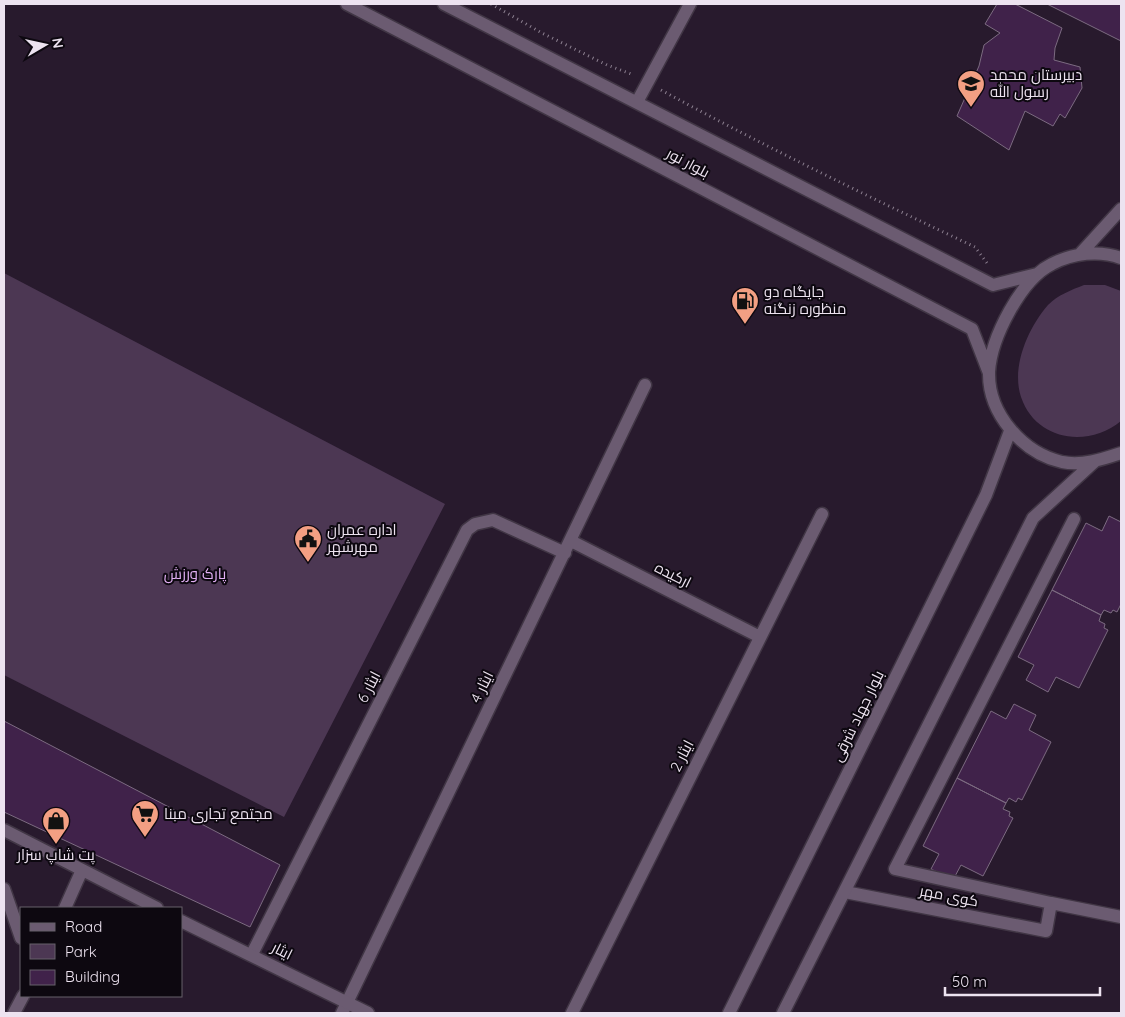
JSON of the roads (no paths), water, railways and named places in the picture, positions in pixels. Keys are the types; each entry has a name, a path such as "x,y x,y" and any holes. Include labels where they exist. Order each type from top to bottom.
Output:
{"street":[{"name":"بلوار نور","path":"347,4 972,329 989,373"},
{"name":"بلوار نور","path":"444,4 993,285 1036,274"},
{"path":"637,102 690,4"},
{"path":"1080,254 1121,209"},
{"path":"1121,258 1110,254 1080,254 1052,264 1036,274 1008,312 994,343 989,373 995,403 1010,431 1034,451 1063,462 1094,462 1121,452"},
{"name":"ایثار 4","path":"345,1008 645,385"},
{"name":"بلوار جهاد شرقی","path":"729,1013 986,495 1010,431"},
{"path":"783,1013 1033,518 1094,462"},
{"name":"ایثار 2","path":"572,1013 822,514"},
{"path":"1074,519 895,869 1121,918"},
{"name":"ایثار 6","path":"252,954 468,530 475,524 493,520 568,547"},
{"name":"ارکیده","path":"568,547 760,637"},
{"path":"4,830 155,907"},
{"path":"65,907 82,870"},
{"path":"4,889 20,935"},
{"name":"کوی مهر","path":"845,892 1046,931 1051,903"},
{"name":"ایثار","path":"183,923 252,954 345,1008 368,1013"},
{"path":"14,1013 22,997"}],"place":[{"name":"دبیرستان محمد رسول الله","path":"971,108"},
{"name":"جایگاه دو منظوره زنگنه","path":"745,325"},
{"name":"اداره عمران مهرشهر","path":"308,563"},
{"name":"مجتمع تجاری مبنا","path":"145,838"},
{"name":"پت شاپ سزار","path":"56,845"}],"park label":[{"name":"پارک ورزش","path":"195,574"}]}
